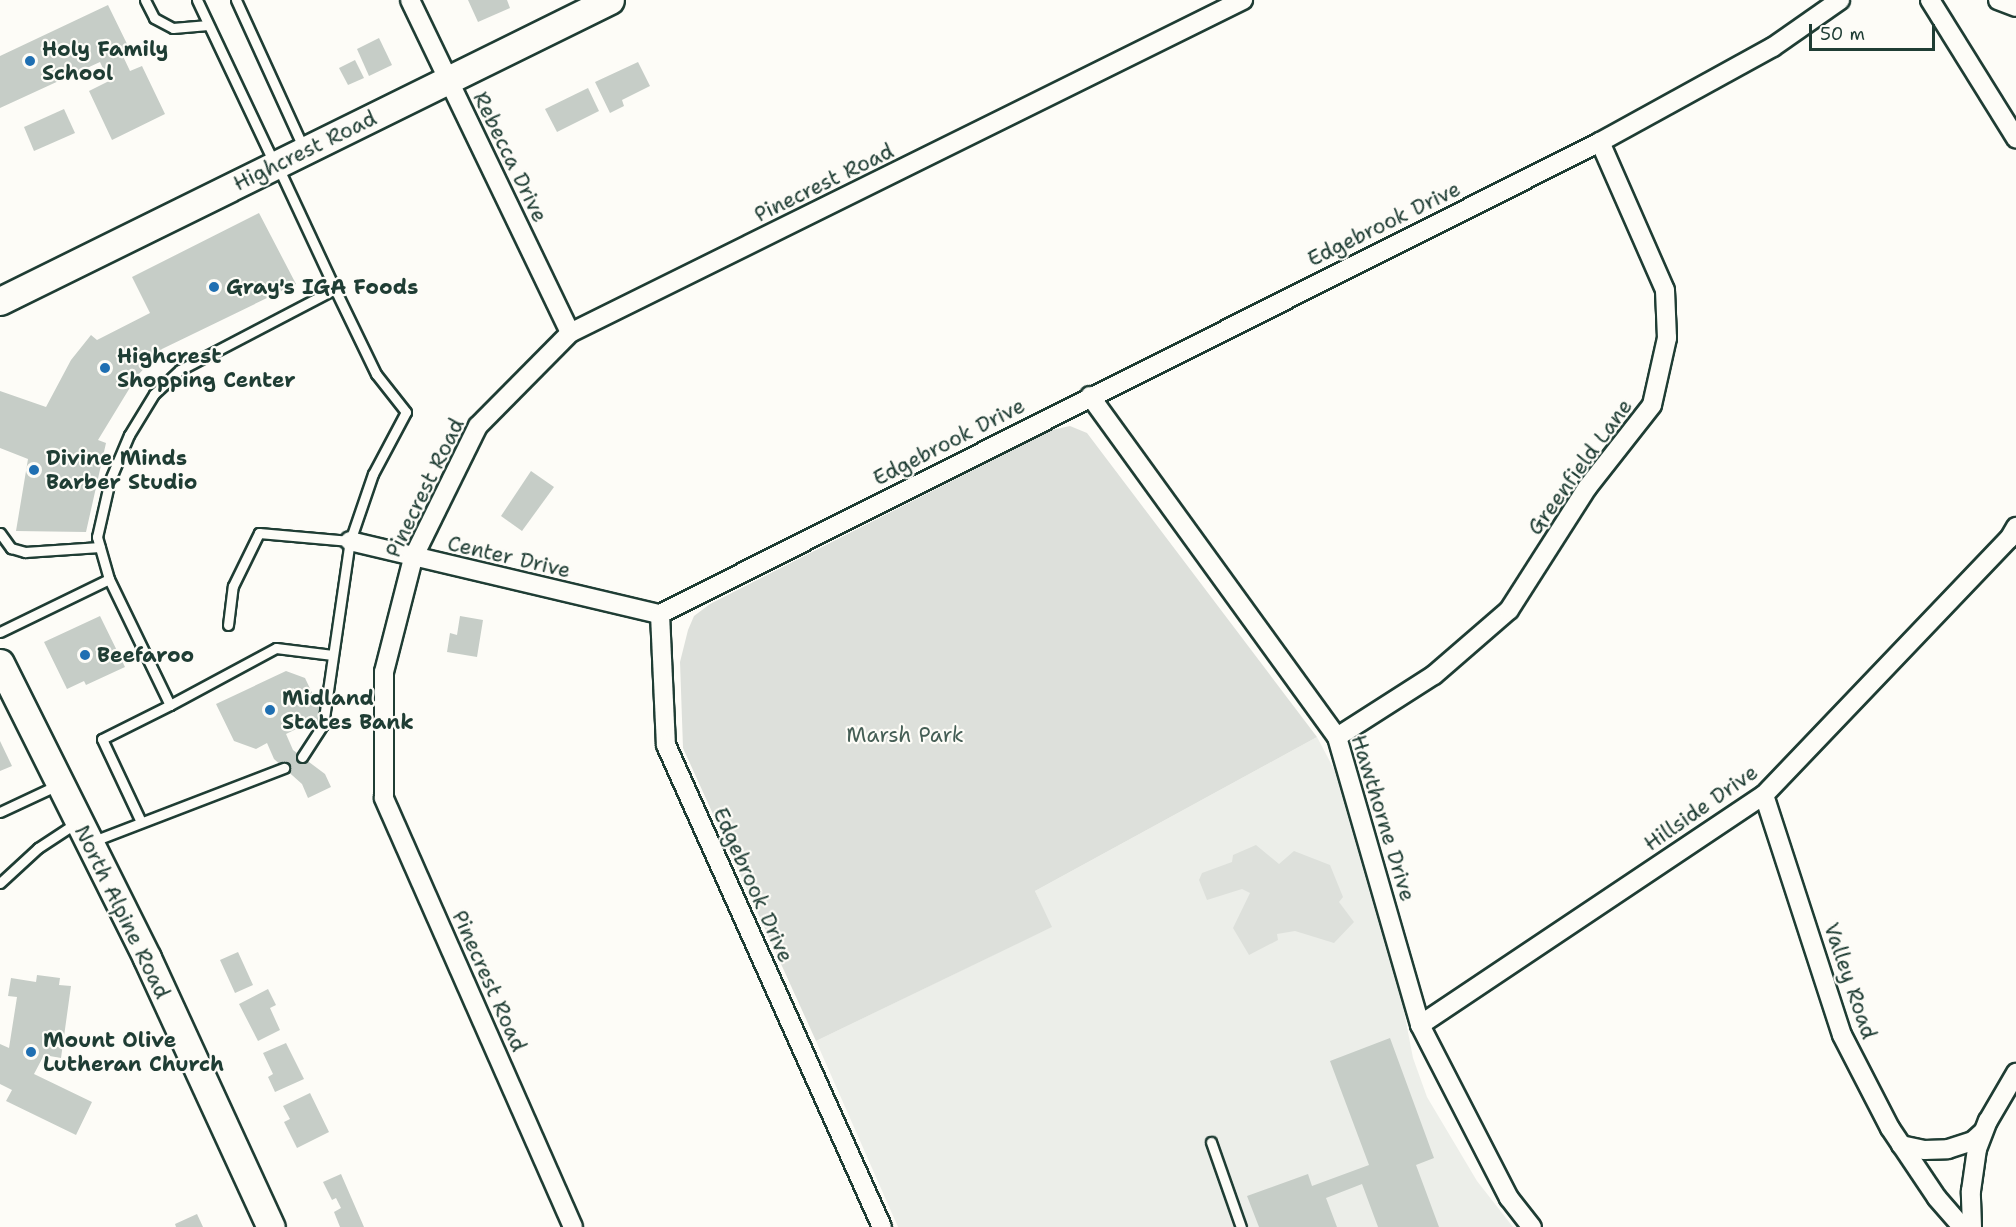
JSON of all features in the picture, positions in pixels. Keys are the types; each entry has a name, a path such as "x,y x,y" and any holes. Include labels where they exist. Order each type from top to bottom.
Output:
{"street":[{"name":"Rebecca Drive","path":"410,0 570,333"},
{"name":"Highcrest Road","path":"0,301 610,0"},
{"name":"Pinecrest Road","path":"573,1227 384,798 384,672 412,558 478,426 570,333 1243,0"},
{"name":"Edgebrook Drive","path":"882,1227 666,745 660,614 1090,396 1600,142 1773,47 1840,0"},
{"path":"1930,0 2016,138"},
{"path":"1998,0 2016,7"},
{"name":"Greenfield Lane","path":"1337,737 1434,675 1509,610 1587,488 1652,405 1667,338 1665,290 1600,142"},
{"name":"Hawthorne Drive","path":"1090,396 1337,737 1420,1025 1509,1198 1532,1227"},
{"name":"Hillside Drive","path":"1420,1025 1764,795 2014,540"},
{"name":"Center Drive","path":"350,541 412,558 660,614"},
{"name":"North Alpine Road","path":"0,663 7,694 59,785 147,958 271,1227"},
{"name":"Valley Road","path":"1764,795 1842,1035 1901,1145 1962,1227"},
{"path":"1972,1227 1971,1191 1983,1132 2016,1073"},
{"path":"1901,1145 1924,1150 1948,1149 1973,1140 1983,1132"}],"lane":[{"path":"146,0 154,18 173,28 208,25"},
{"path":"196,0 376,374 406,412 373,474 350,541 323,725 302,757"},
{"path":"236,0 305,151"},
{"path":"171,705 109,579 97,537 110,480 129,435 154,394 180,370 335,289"},
{"path":"228,625 233,586 259,533 350,541"},
{"path":"0,534 11,548 25,552 100,547"},
{"path":"0,632 109,579"},
{"path":"141,822 102,739 171,705 276,648 333,655"},
{"path":"0,883 38,848 83,832 141,822 284,768"},
{"path":"0,812 59,785"},
{"path":"1211,1143 1241,1227"}],"shaded area":[{"path":"1317,737 1344,788 1395,965 1413,1058 1427,1097 1477,1181 1513,1227 898,1227 816,1041 1051,927 1035,891"}],"green space":[{"name":"Marsh Park","path":"1070,426 1087,433 1317,737 1035,891 1052,927 816,1041 683,748 680,662 688,630 694,616 710,604 1052,430"},
{"path":"1256,845 1279,864 1294,851 1330,865 1343,897 1339,902 1354,922 1334,943 1295,931 1277,934 1278,940 1249,955 1233,928 1250,893 1242,889 1207,900 1199,880 1202,873 1232,862 1233,855"}],"building":[{"path":"468,0 507,0 510,8 478,22"},
{"path":"108,5 129,48 121,52 130,71 142,66 165,114 112,140 89,91 109,81 100,62 0,108 0,56"},
{"path":"379,38 392,65 369,76 357,49"},
{"path":"355,60 364,78 348,85 339,68"},
{"path":"638,62 650,86 622,100 624,106 610,113 595,82"},
{"path":"588,88 599,111 557,132 545,109"},
{"path":"64,109 75,133 34,151 24,127"},
{"name":"Highcrest Shopping Center","path":"259,213 296,284 162,349 137,376 98,440 106,443 86,532 16,531 28,459 0,448 0,391 46,407 71,360 91,335 97,340 150,313 132,277"},
{"path":"531,471 554,487 522,531 501,516"},
{"name":"Beefaroo","path":"100,616 125,667 86,685 84,681 67,689 44,642"},
{"path":"460,616 483,620 477,657 447,652 450,633 457,635"},
{"name":"Midland States Bank","path":"286,671 305,678 323,716 286,734 293,750 325,774 331,787 308,798 302,784 274,759 267,743 256,749 234,741 216,704"},
{"path":"0,741 12,766 0,771"},
{"path":"238,952 253,985 235,993 220,960"},
{"name":"Mount Olive Lutheran Church","path":"37,975 60,978 59,985 71,986 61,1058 44,1055 34,1074 92,1102 76,1135 6,1101 12,1090 0,1084 0,1044 9,1048 17,997 8,996 11,978 36,982"},
{"path":"268,989 276,1005 270,1008 280,1030 258,1041 239,1004"},
{"path":"1390,1038 1434,1158 1416,1165 1439,1227 1378,1227 1362,1184 1326,1198 1337,1227 1259,1227 1247,1196 1308,1174 1312,1186 1369,1165 1330,1061"},
{"path":"286,1043 304,1079 275,1092 268,1077 273,1074 263,1053"},
{"path":"310,1093 329,1132 297,1148 284,1122 290,1119 283,1106"},
{"path":"341,1174 364,1227 340,1227 334,1212 341,1208 336,1198 332,1200 323,1182"},
{"path":"197,1214 203,1227 176,1227 175,1224"}],"place":[{"name":"Holy Family School","path":"30,61"},
{"name":"Gray's IGA Foods","path":"214,287"},
{"name":"Highcrest Shopping Center","path":"105,368"},
{"name":"Divine Minds Barber Studio","path":"34,470"},
{"name":"Beefaroo","path":"85,655"},
{"name":"Midland States Bank","path":"270,710"},
{"name":"Mount Olive Lutheran Church","path":"31,1052"}]}
